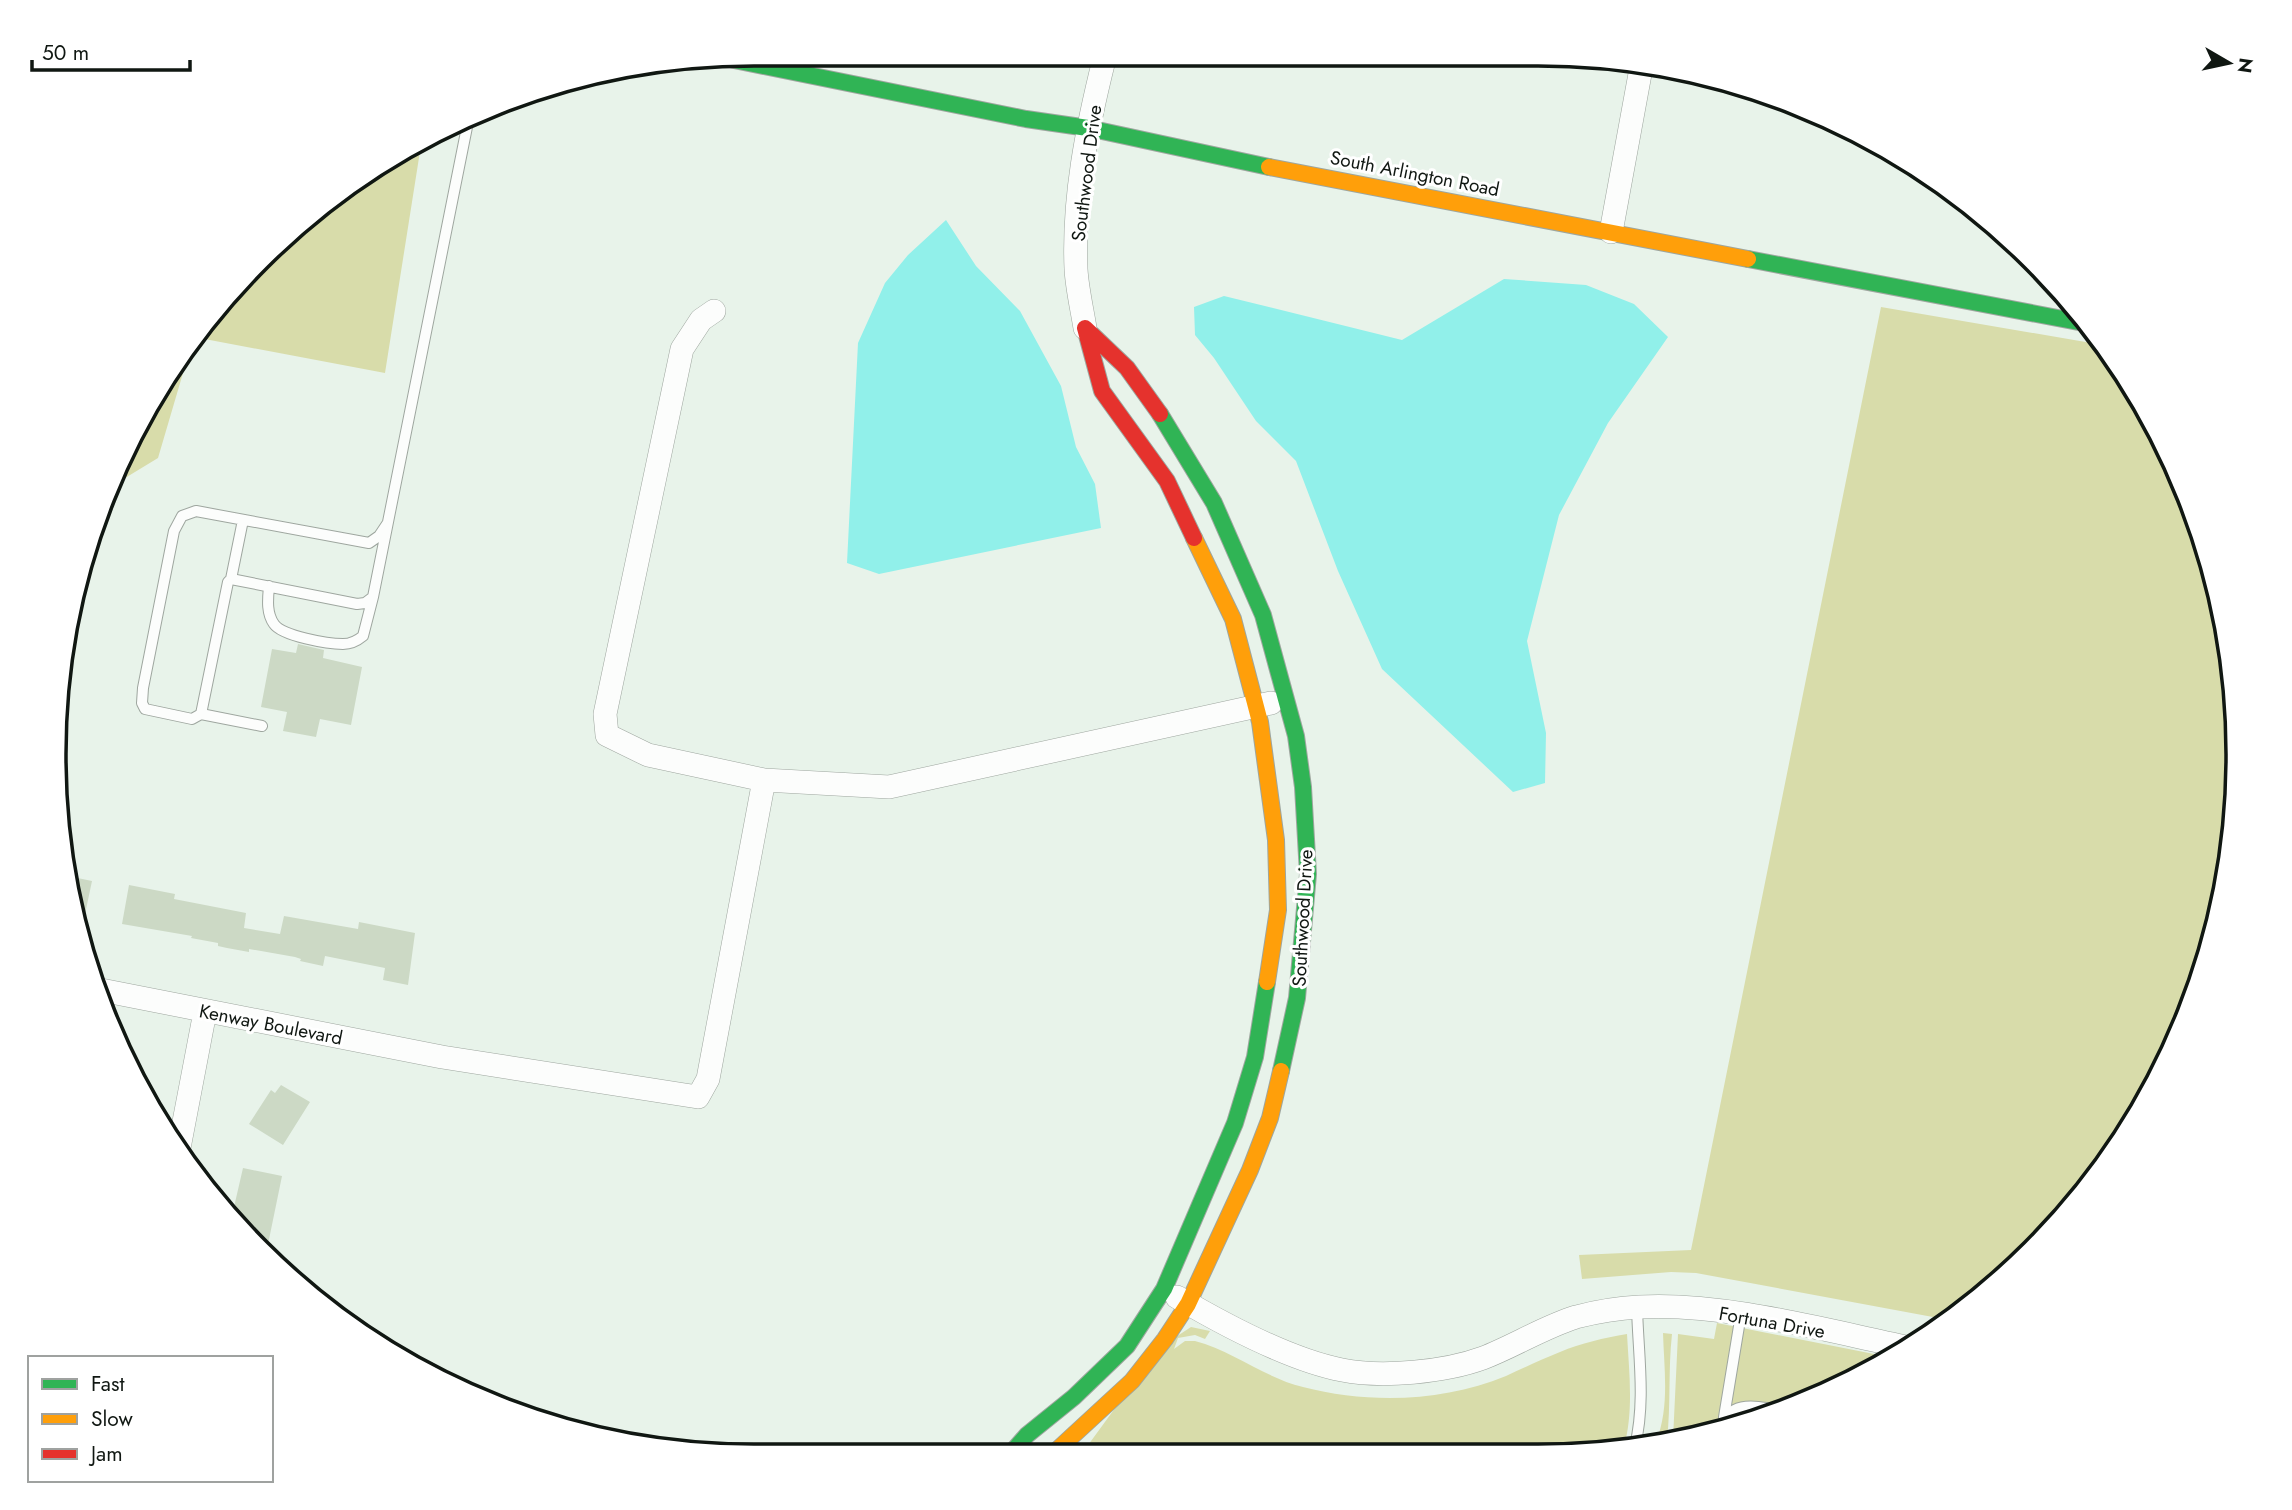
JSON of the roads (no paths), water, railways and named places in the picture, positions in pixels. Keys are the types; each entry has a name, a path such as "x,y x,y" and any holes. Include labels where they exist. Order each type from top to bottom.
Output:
{"street":[{"name":"South Arlington Road","path":"774,66 833,75 1026,119 1088,128 1249,163 2071,320"},
{"name":"Southwood Drive","path":"1019,1444 1074,1397 1127,1346 1164,1289 1235,1123 1255,1057 1278,909 1276,840 1256,707 1233,619 1167,481 1102,391 1086,328 1076,271 1077,217 1088,128 1103,66"},
{"path":"1611,232 1640,74"},
{"path":"714,311 701,320 682,349 605,714 607,736 648,755 764,780 889,787 1287,699"},
{"name":"Southwood Drive","path":"1064,1444 1132,1381 1188,1304 1250,1170 1270,1118 1297,998 1308,874 1303,787 1296,736 1264,615 1214,503 1173,433 1127,369 1086,328"},
{"name":"Kenway Boulevard","path":"109,992 442,1056 698,1097 708,1080 764,780"},
{"path":"181,1135 205,1012"},
{"name":"Fortuna Drive","path":"1164,1289 1220,1322 1296,1355 1341,1370 1380,1373 1438,1369 1481,1358 1576,1317 1637,1307 1684,1307 1741,1314 1892,1344"}],"lane":[{"path":"269,586 269,611 273,624 282,631 345,645 363,636 466,131"},
{"path":"243,520 201,713 192,719 145,709 142,703 143,688 173,531 182,516 196,511 369,543 379,536 387,524"},
{"path":"231,579 357,604 365,603 373,597"},
{"path":"201,713 262,726"},
{"path":"1637,1307 1641,1384 1638,1436"},
{"path":"1724,1417 1741,1314"},
{"path":"1724,1417 1735,1408 1752,1409"}],"water":[{"path":"946,220 976,266 1020,311 1061,386 1076,447 1095,484 1101,528 879,574 847,563 858,343 885,283 908,255"},
{"path":"1504,279 1586,285 1634,304 1668,337 1608,423 1559,515 1527,641 1546,733 1545,783 1513,792 1382,669 1338,571 1296,461 1256,421 1214,358 1195,335 1194,307 1224,296 1402,340"}]}
